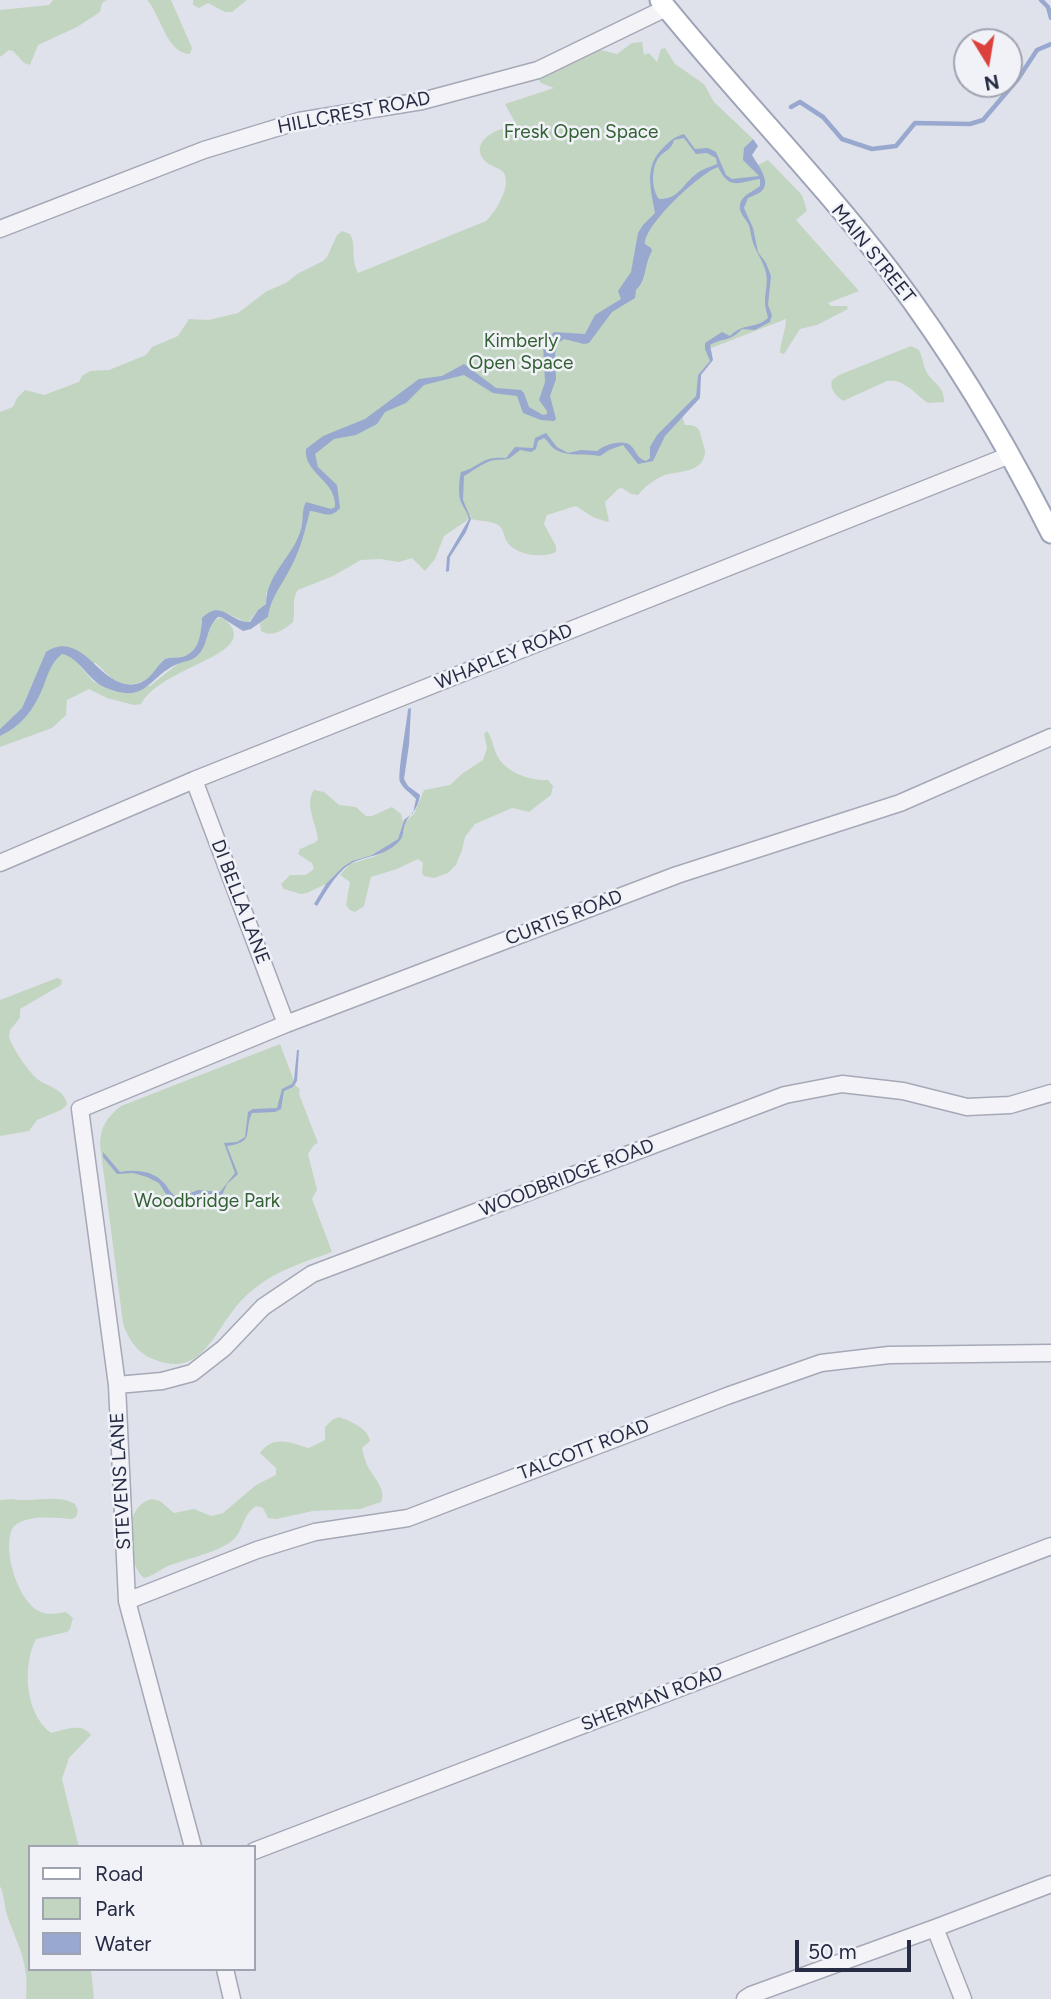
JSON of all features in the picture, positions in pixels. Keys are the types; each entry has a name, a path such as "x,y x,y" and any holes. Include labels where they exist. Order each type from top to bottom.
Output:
{"main road":[{"name":"MAIN STREET","path":"663,4 888,270 954,363 1010,454 1051,533"}],"street":[{"name":"HILLCREST ROAD","path":"0,229 204,150 287,124 422,101 538,70 663,4"},
{"name":"WHAPLEY ROAD","path":"0,863 194,780 1010,454"},
{"name":"CURTIS ROAD","path":"80,1109 286,1024 677,876 900,803 1051,737"},
{"name":"DI BELLA LANE","path":"194,780 286,1024"},
{"name":"WOODBRIDGE ROAD","path":"117,1385 162,1381 192,1373 224,1348 263,1307 312,1274 785,1095 842,1084 903,1091 967,1107 1010,1105 1051,1093"},
{"name":"STEVENS LANE","path":"80,1109 117,1385 127,1601 191,1845"},
{"name":"TALCOTT ROAD","path":"127,1601 257,1550 314,1532 408,1518 727,1395 821,1363 889,1355 1051,1353"},
{"name":"SHERMAN ROAD","path":"256,1850 1051,1546"},
{"path":"744,1999 751,1994 1051,1884"},
{"path":"935,1928 963,1999"},
{"path":"225,1971 232,1999"}],"green space":[{"path":"53,0 107,0 102,3 100,12 77,27 38,45 30,65 24,63 13,51 9,50 0,57 0,10 49,5"},
{"path":"147,0 171,0 192,48 190,54 175,47"},
{"path":"193,0 247,0 232,12 225,12 208,3 199,8 193,5"},
{"name":"Kimberly Open Space","path":"642,42 644,55 649,53 657,62 661,49 665,48 675,64 704,84 714,102 753,139 744,148 748,161 756,172 765,177 758,165 768,160 802,195 807,211 796,220 859,291 828,303 831,306 847,306 848,309 817,325 800,329 784,354 780,353 786,319 706,350 710,361 698,375 696,396 681,413 685,425 699,430 705,452 704,459 690,470 661,477 638,495 622,488 618,489 605,502 607,522 576,506 547,515 544,524 556,546 556,552 543,555 521,552 510,545 498,525 471,519 471,514 469,519 444,536 435,559 425,571 412,558 399,562 361,560 333,576 298,590 293,622 278,632 269,634 261,631 260,623 268,617 278,588 266,593 266,604 248,623 219,610 201,621 200,638 192,652 182,657 165,659 151,676 141,682 115,682 96,663 78,664 93,681 104,687 150,686 206,641 212,622 221,617 234,632 227,647 162,683 141,704 134,705 107,698 89,689 67,700 66,715 52,728 0,747 0,736 16,726 27,714 44,684 33,682 22,708 0,729 0,412 13,407 25,390 44,395 79,382 82,376 90,371 109,370 146,355 152,347 178,336 189,319 208,320 238,313 267,291 323,261 342,231 350,234 352,239 358,273 486,221 502,198 506,177 501,170 484,160 480,149 483,140 502,129 524,139 505,104 554,88 541,83 537,77 559,66 601,50 617,54 632,43"},
{"path":"911,346 919,350 927,373 943,393 944,402 928,403 904,384 893,381 887,381 843,401 834,392 832,380 839,375"},
{"path":"487,731 502,763 520,775 548,780 553,786 551,795 529,812 512,808 475,824 465,837 456,865 448,873 434,878 424,876 423,863 418,859 371,877 364,906 355,912 350,910 346,905 350,882 340,875 350,864 376,856 393,846 403,834 405,822 414,814 424,790 450,785 483,760 487,748 484,734"},
{"path":"314,790 324,792 339,805 356,807 366,816 392,807 401,814 403,822 398,839 372,855 352,861 326,884 301,894 284,889 281,884 290,875 306,875 314,869 312,863 298,854 300,849 318,839 310,807"},
{"path":"57,978 62,980 61,985 20,1009 20,1018 10,1030 9,1037 31,1072 38,1080 62,1094 67,1105 37,1120 29,1131 0,1136 0,1000"},
{"name":"Woodbridge Park","path":"280,1044 296,1086 300,1089 299,1094 318,1143 308,1154 317,1190 312,1199 332,1252 263,1282 237,1305 210,1344 192,1360 168,1364 153,1359 134,1345 123,1323 100,1145 103,1128 108,1118 121,1106"},
{"path":"339,1417 358,1426 369,1436 370,1441 362,1448 367,1465 381,1488 381,1502 360,1509 313,1511 276,1519 268,1518 263,1508 256,1506 229,1543 144,1578 133,1559 130,1547 131,1522 142,1503 152,1499 160,1501 174,1513 194,1509 211,1516 223,1513 256,1485 276,1475 276,1468 260,1453 265,1447 271,1443 283,1442 309,1448 325,1440 325,1427"},
{"path":"60,1499 75,1504 78,1511 72,1519 42,1518 20,1522 14,1526 10,1535 9,1547 14,1574 26,1600 44,1613 66,1612 73,1618 67,1632 36,1639 28,1676 31,1702 36,1714 42,1725 51,1733 78,1728 91,1735 69,1758 62,1779 78,1845 28,1845 28,1971 91,1971 94,1999 26,1999 25,1967 0,1886 0,1500"}],"water":[{"path":"684,134 695,149 708,148 716,152 726,175 732,179 759,176 743,160 744,148 753,139 758,146 752,155 763,174 765,185 759,193 748,198 744,208 753,228 758,252 771,276 768,305 772,315 770,322 755,330 742,329 729,338 710,345 713,360 701,375 700,398 665,436 653,461 638,464 623,445 600,456 566,453 561,452 554,449 544,438 538,441 536,449 531,452 520,450 509,458 483,464 464,476 463,500 471,519 450,557 449,571 446,572 447,557 469,519 460,499 461,472 486,460 506,458 515,447 533,448 535,438 546,433 557,447 568,453 597,451 608,445 626,443 646,461 650,458 650,447 657,435 696,396 698,375 710,361 705,343 722,332 730,336 740,329 768,318 765,302 766,273 740,208 743,198 760,186 760,179 731,182 722,175 718,167 687,189 663,213 647,235 645,244 652,251 635,298 612,312 589,343 564,339 558,343 555,354 556,379 550,396 556,419 554,421 541,420 523,413 517,396 493,393 464,375 424,385 406,403 385,412 377,424 356,435 334,439 315,454 318,467 337,485 340,508 333,514 310,511 298,552 274,597 268,617 251,629 243,631 218,617 211,625 202,650 196,657 175,665 138,692 118,692 98,684 73,659 62,654 51,667 38,699 28,714 0,736 0,729 22,708 46,652 60,647 72,648 116,681 128,685 146,680 165,659 182,657 193,651 201,630 202,618 209,612 221,611 250,622 266,604 270,583 293,548 302,526 306,502 331,509 335,507 331,490 310,465 306,449 323,436 365,419 419,379 442,376 464,364 496,388 521,390 529,407 543,415 547,414 539,400 545,382 543,344 554,332 585,334 595,315 621,299 618,291 631,272 638,233 655,213 650,179 652,164 661,150 680,135","holes":["684,138 696,154 707,153 716,158 717,164 698,172 676,194 659,199 653,177 660,156 674,140"]},
{"path":"411,708 404,779 408,786 420,795 413,812 416,799 402,785 399,777 408,709"},
{"path":"411,815 396,845 384,852 352,863 332,882 317,906 314,904 326,884 343,867 352,861 372,855 398,839 404,820"},
{"path":"297,1050 297,1081 293,1087 284,1091 281,1109 275,1112 252,1113 245,1139 227,1146 238,1174 227,1184 222,1195 201,1193 180,1202 171,1202 159,1183 133,1173 117,1174 103,1157 103,1152 120,1172 138,1171 154,1175 179,1198 198,1190 220,1192 235,1173 224,1143 237,1142 245,1137 248,1112 253,1109 277,1108 282,1089 294,1080"}],"waterway":[{"path":"1041,0 1048,7 1051,18"},
{"path":"791,107 800,102 823,117 842,139 872,149 896,146 915,123 970,124 983,120 1018,79 1037,50 1051,44"}],"park label":[{"name":"Fresk Open Space","path":"581,132"}]}
